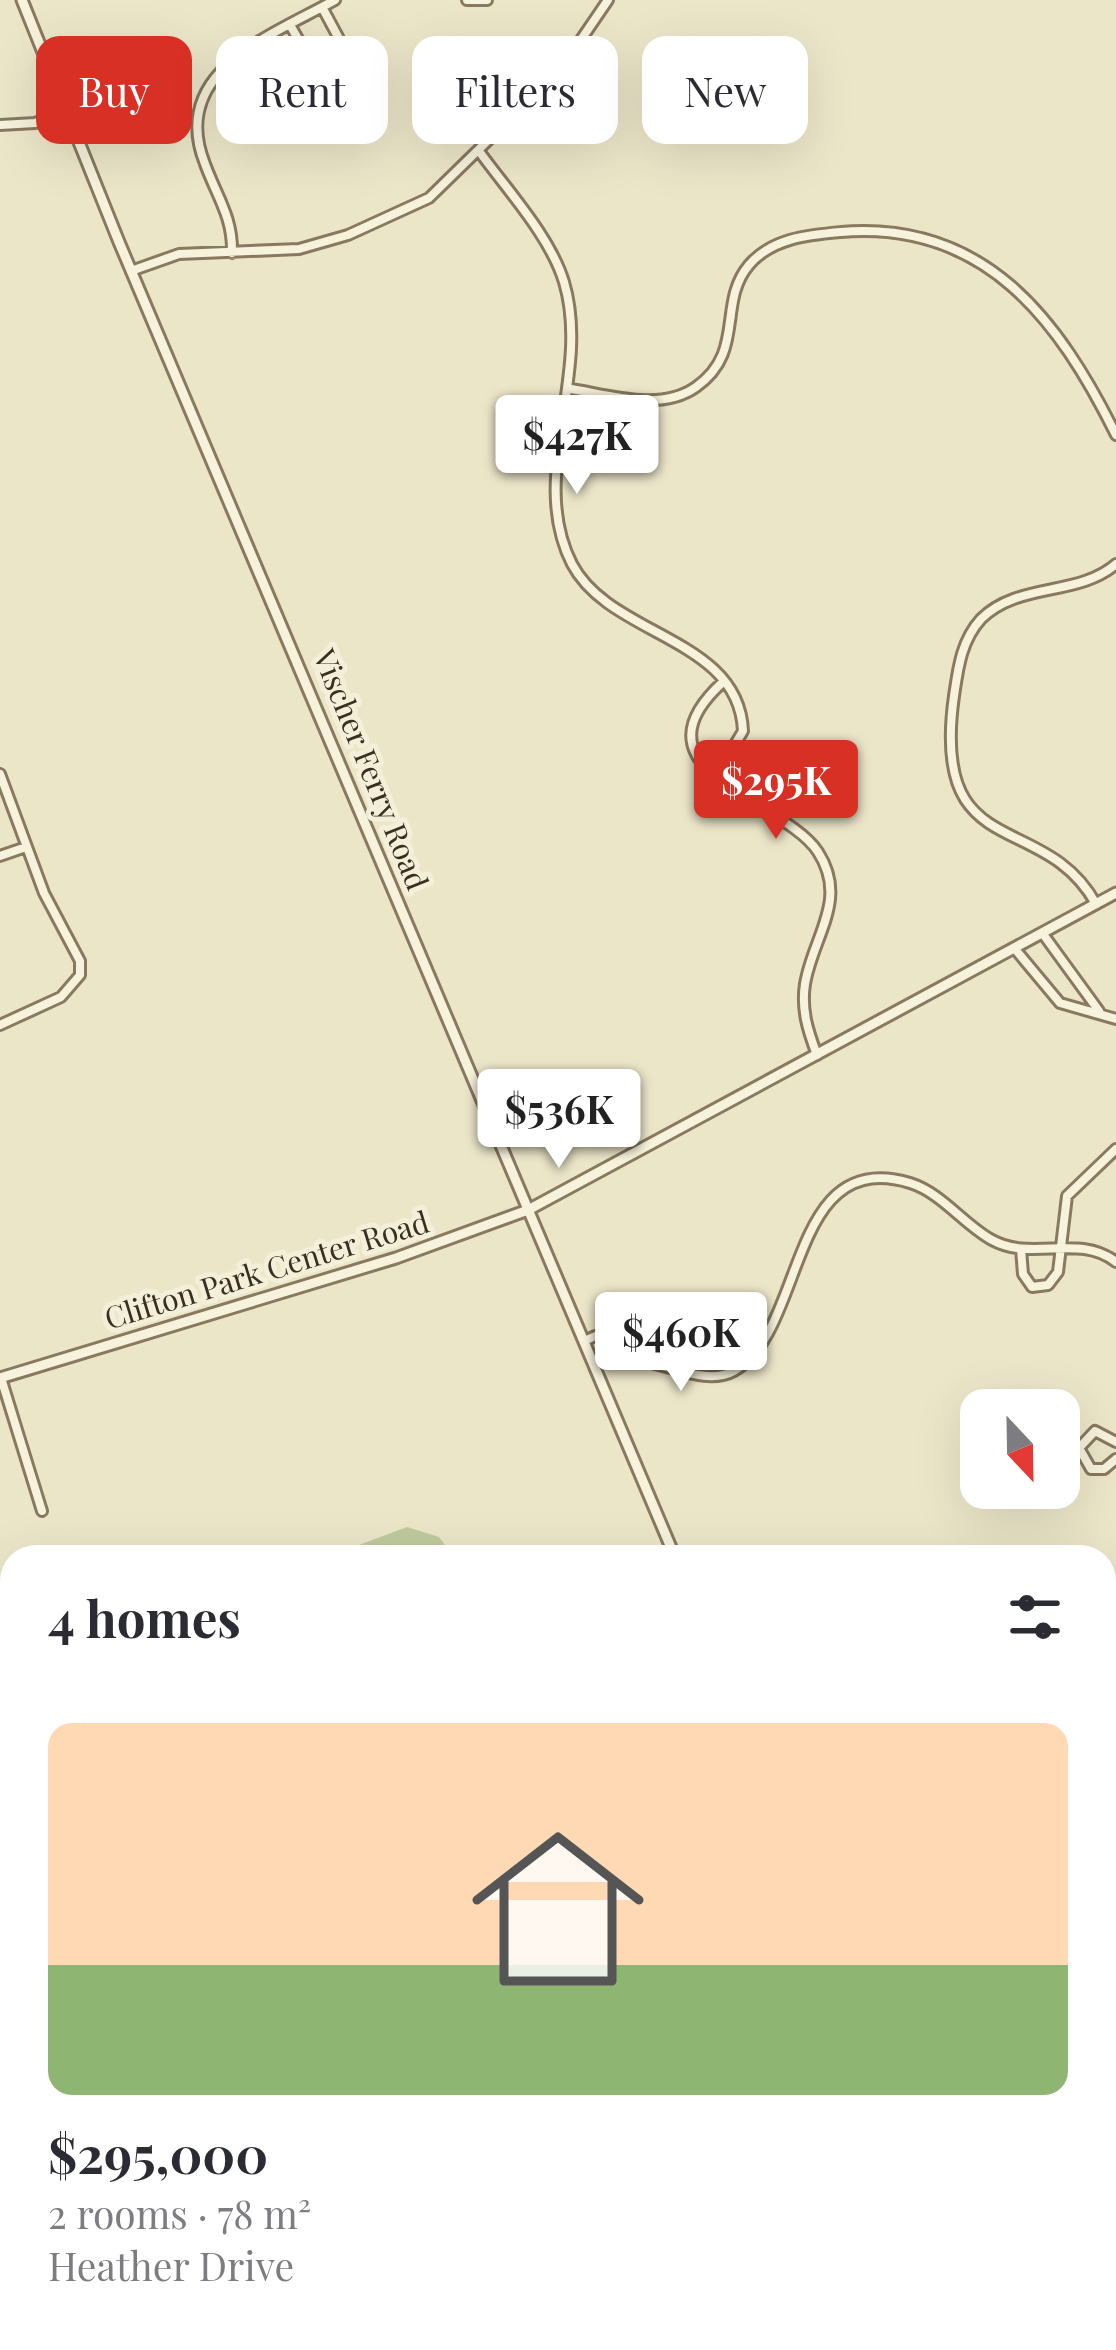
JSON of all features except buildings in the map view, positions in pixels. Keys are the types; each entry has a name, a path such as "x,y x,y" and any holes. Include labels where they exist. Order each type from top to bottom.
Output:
{"street":[{"name":"Vischer Ferry Road","path":"22,0 36,36"},
{"path":"232,253 230,217 204,163 196,115 216,71 335,0"},
{"path":"467,0 487,0"},
{"path":"131,271 179,254 298,249 386,219 429,197 561,69 608,0"},
{"path":"290,25 340,111 363,116 369,110 365,86 322,8"},
{"path":"0,125 36,123"},
{"name":"Vischer Ferry Road","path":"79,144 670,1545"},
{"path":"478,151 565,283 571,389 554,508 571,563 609,605 703,660 724,681 742,717 742,731 715,778"},
{"path":"571,389 655,400 683,394 723,358 740,280 750,263 790,238 855,231 892,233 980,263 1026,296 1079,361 1116,435"},
{"path":"1096,904 1077,874 1061,862 987,826 978,816 952,767 951,719 962,651 981,620 1010,600 1090,580 1116,564"},
{"path":"724,681 703,705 693,740 702,765 738,798 793,826 813,845 827,873 830,914 804,997 803,1016 817,1056"},
{"path":"0,774 44,893 70,934 80,975 61,997 0,1025"},
{"path":"0,856 26,847"},
{"name":"Clifton Park Center Road","path":"0,1378 396,1258 528,1210 1116,893"},
{"path":"1043,934 1099,1011"},
{"path":"1015,949 1060,1003 1083,1013 1099,1011 1116,1017"},
{"path":"1022,1249 1026,1280 1040,1286 1058,1273 1067,1196 1116,1149"},
{"path":"592,1361 633,1355 713,1377 749,1361 766,1344 816,1217 851,1186 881,1180 915,1185 991,1240 1022,1249 1097,1250 1116,1262"},
{"path":"584,1342 627,1328 658,1334 708,1362 749,1361"},
{"path":"0,1378 42,1511"},
{"path":"1115,1437 1089,1433 1078,1454 1085,1465 1097,1470 1116,1459"}],"green space":[{"path":"407,1527 439,1537 445,1545 359,1545"}]}
